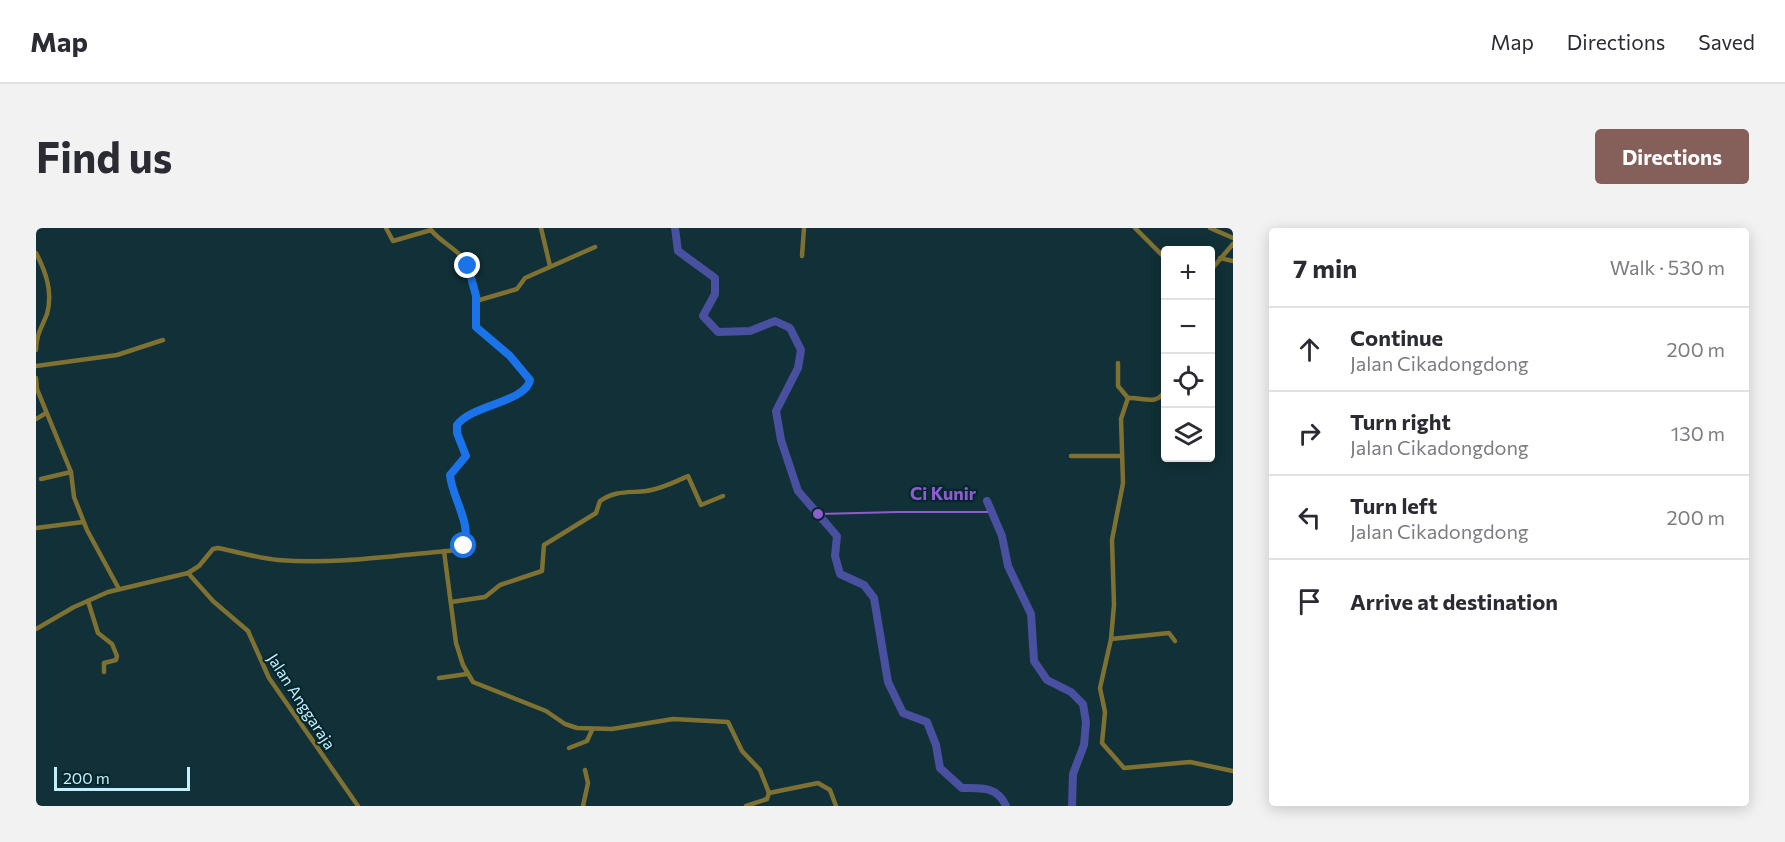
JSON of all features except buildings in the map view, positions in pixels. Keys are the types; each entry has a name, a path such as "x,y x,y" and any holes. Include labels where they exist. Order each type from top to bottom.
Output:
{"street":[{"path":"386,228 393,242 437,228"},
{"path":"540,228 550,266"},
{"path":"802,256 804,228"},
{"path":"1135,228 1161,254"},
{"path":"1210,228 1233,238"},
{"path":"36,628 88,601 119,589 190,573 199,566 207,554 218,548 277,560 311,561 358,560 458,550 466,543 464,522 451,490 450,475 466,456 457,433 457,425 476,411 519,393 530,383 525,372 476,327 474,283 468,266 431,231"},
{"path":"1215,264 1233,244"},
{"path":"476,301 517,289 523,279 596,247"},
{"path":"36,253 48,281 50,297 45,319 36,335 36,350"},
{"path":"1220,258 1233,261"},
{"path":"36,366 117,355 164,340"},
{"path":"1118,363 1118,386 1128,398 1156,400 1161,394"},
{"path":"36,378 37,389 70,472 74,497 84,522 119,589"},
{"path":"1128,398 1121,419 1123,483 1112,540 1114,605 1111,639 1100,688 1105,712 1102,740 1104,748 1124,768 1190,762 1233,771"},
{"path":"36,419 46,413"},
{"path":"1071,456 1121,456"},
{"path":"41,479 70,472"},
{"path":"451,602 483,598 500,585 542,571 545,543 594,514 600,501 614,494 635,489 646,491 688,476 700,505 723,496"},
{"path":"36,528 84,522"},
{"path":"444,551 456,643 473,682 546,711 565,724 592,730 629,727 673,719 709,723 726,721 732,726 742,751 760,770 769,793 767,799 746,806"},
{"name":"Jalan Anggaraja","path":"190,573 213,601 248,631 269,678 358,806"},
{"path":"88,601 98,633 112,644 117,656 116,660 104,663 104,672"},
{"path":"1111,639 1169,633 1175,641"},
{"path":"439,678 468,674"},
{"path":"568,748 587,741 592,730"},
{"path":"583,806 588,783 585,770"},
{"path":"769,793 818,783 830,790 836,806"}],"waterway":[{"path":"675,228 678,251 715,278 715,294 703,316 718,332 750,331 775,321 790,328 801,350 798,368 776,411 781,440 798,491 837,536 835,556 840,574 864,585 874,598 888,682 903,713 927,722 936,745 940,768 962,788 982,788 993,792 1002,799 1006,806"},
{"path":"987,501 1002,536 1008,566 1031,614 1034,661 1047,680 1071,692 1083,704 1086,722 1084,745 1073,774 1072,806"}],"place":[{"name":"Ci Kunir","path":"818,514"}],"route":[{"path":"464,546 466,543 464,522 451,490 450,475 466,456 465,447 457,433 457,425 459,421 476,411 519,393 530,383 525,372 510,356 490,342 476,327 476,296 468,266"}]}
